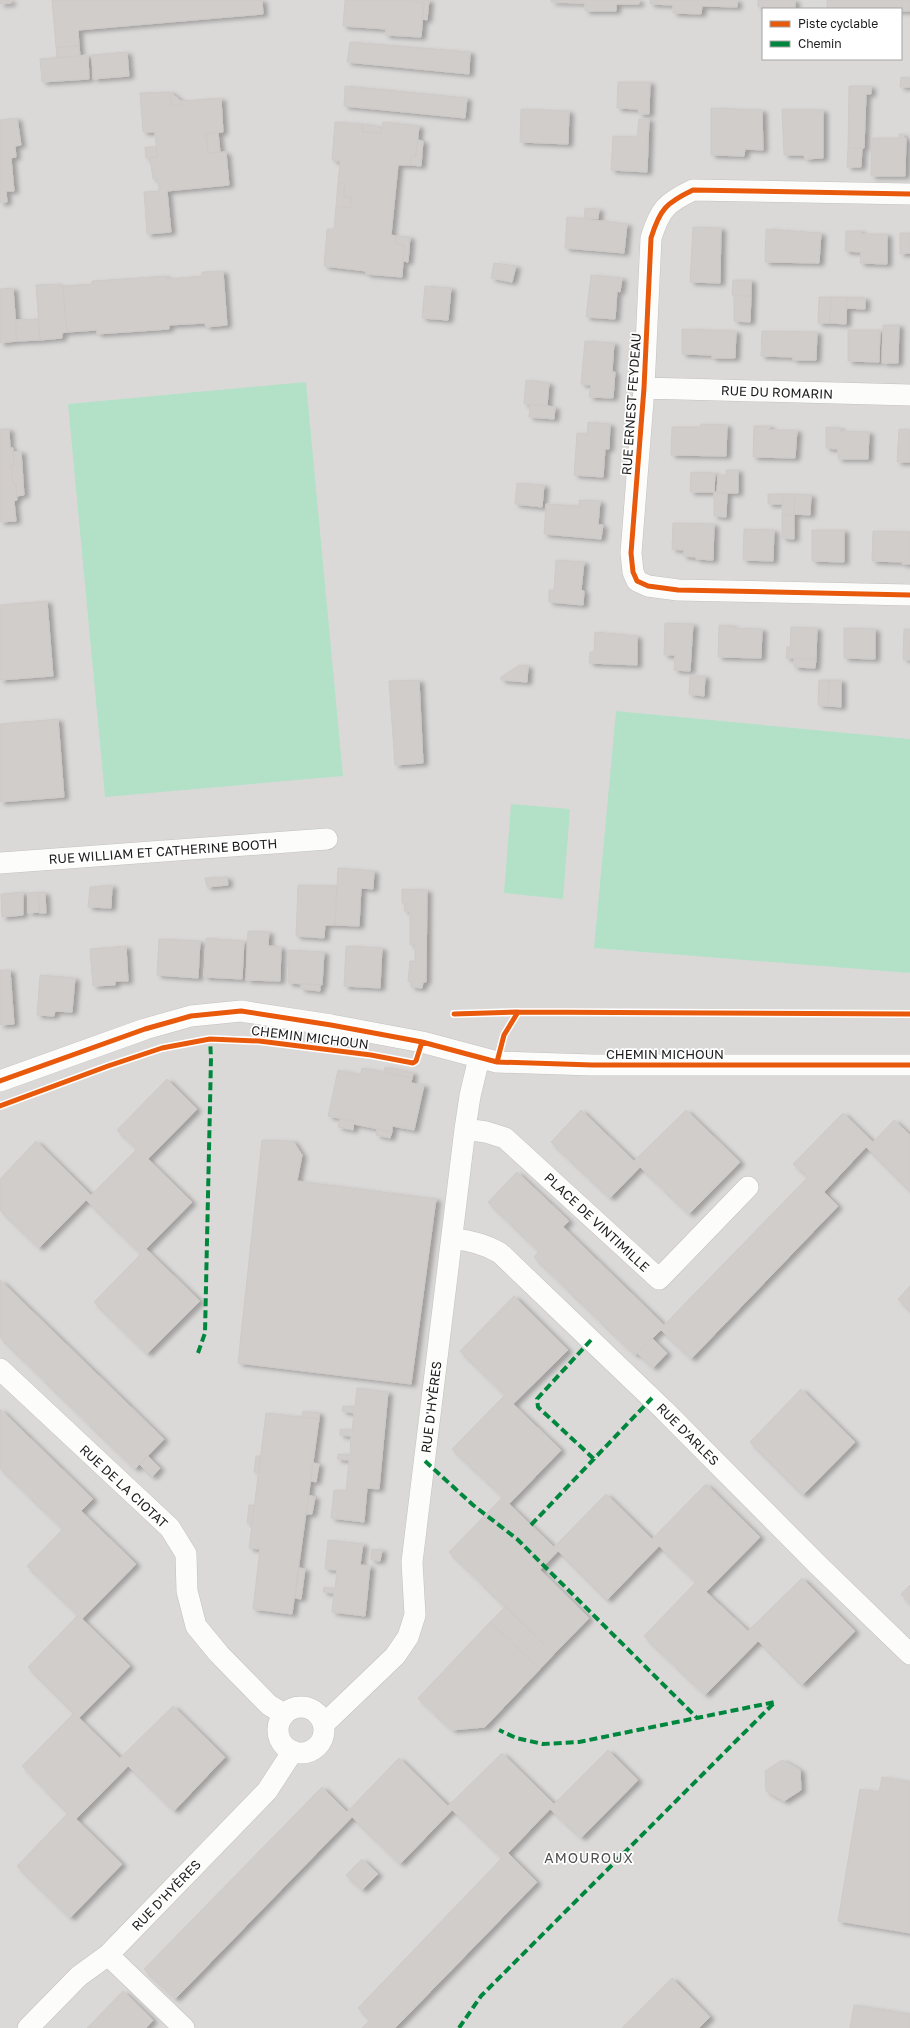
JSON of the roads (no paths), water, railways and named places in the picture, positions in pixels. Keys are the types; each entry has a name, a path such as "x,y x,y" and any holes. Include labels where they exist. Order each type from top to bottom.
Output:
{"street":[{"name":"RUE ERNEST FEYDEAU","path":"910,194 693,190 671,200 657,218 652,238 644,388 631,553 633,572 637,581 648,586 678,590 910,595"},
{"name":"RUE DU ROMARIN","path":"644,388 910,396"},
{"name":"RUE WILLIAM ET CATHERINE BOOTH","path":"0,863 327,839"},
{"name":"CHEMIN MICHOUN","path":"0,1081 145,1029 191,1016 241,1011 331,1025 414,1041 497,1062 592,1065 910,1065"},
{"name":"RUE D'HYÈRES","path":"324,1724 394,1656 408,1637 414,1616 412,1562 465,1129 470,1096 480,1058"},
{"name":"PLACE DE VINTIMILLE","path":"465,1129 486,1132 505,1138 659,1279 748,1186"},
{"name":"RUE D'ARLES","path":"452,1238 490,1247 500,1253 664,1410 819,1566 910,1654"},
{"name":"RUE DE LA CIOTAT","path":"0,1369 170,1528 186,1554 187,1591 196,1626 219,1654 269,1705 284,1714"},
{"path":"296,1707 310,1708 316,1712 324,1724 323,1736 317,1747 306,1752 293,1751 287,1748 279,1735 278,1728 284,1714 296,1707"},
{"name":"RUE D'HYÈRES","path":"28,2028 79,1976 108,1955 267,1791 293,1751"},
{"path":"108,1955 184,2028"}],"district":[{"name":"AMOUROUX","path":"589,1858"}]}
